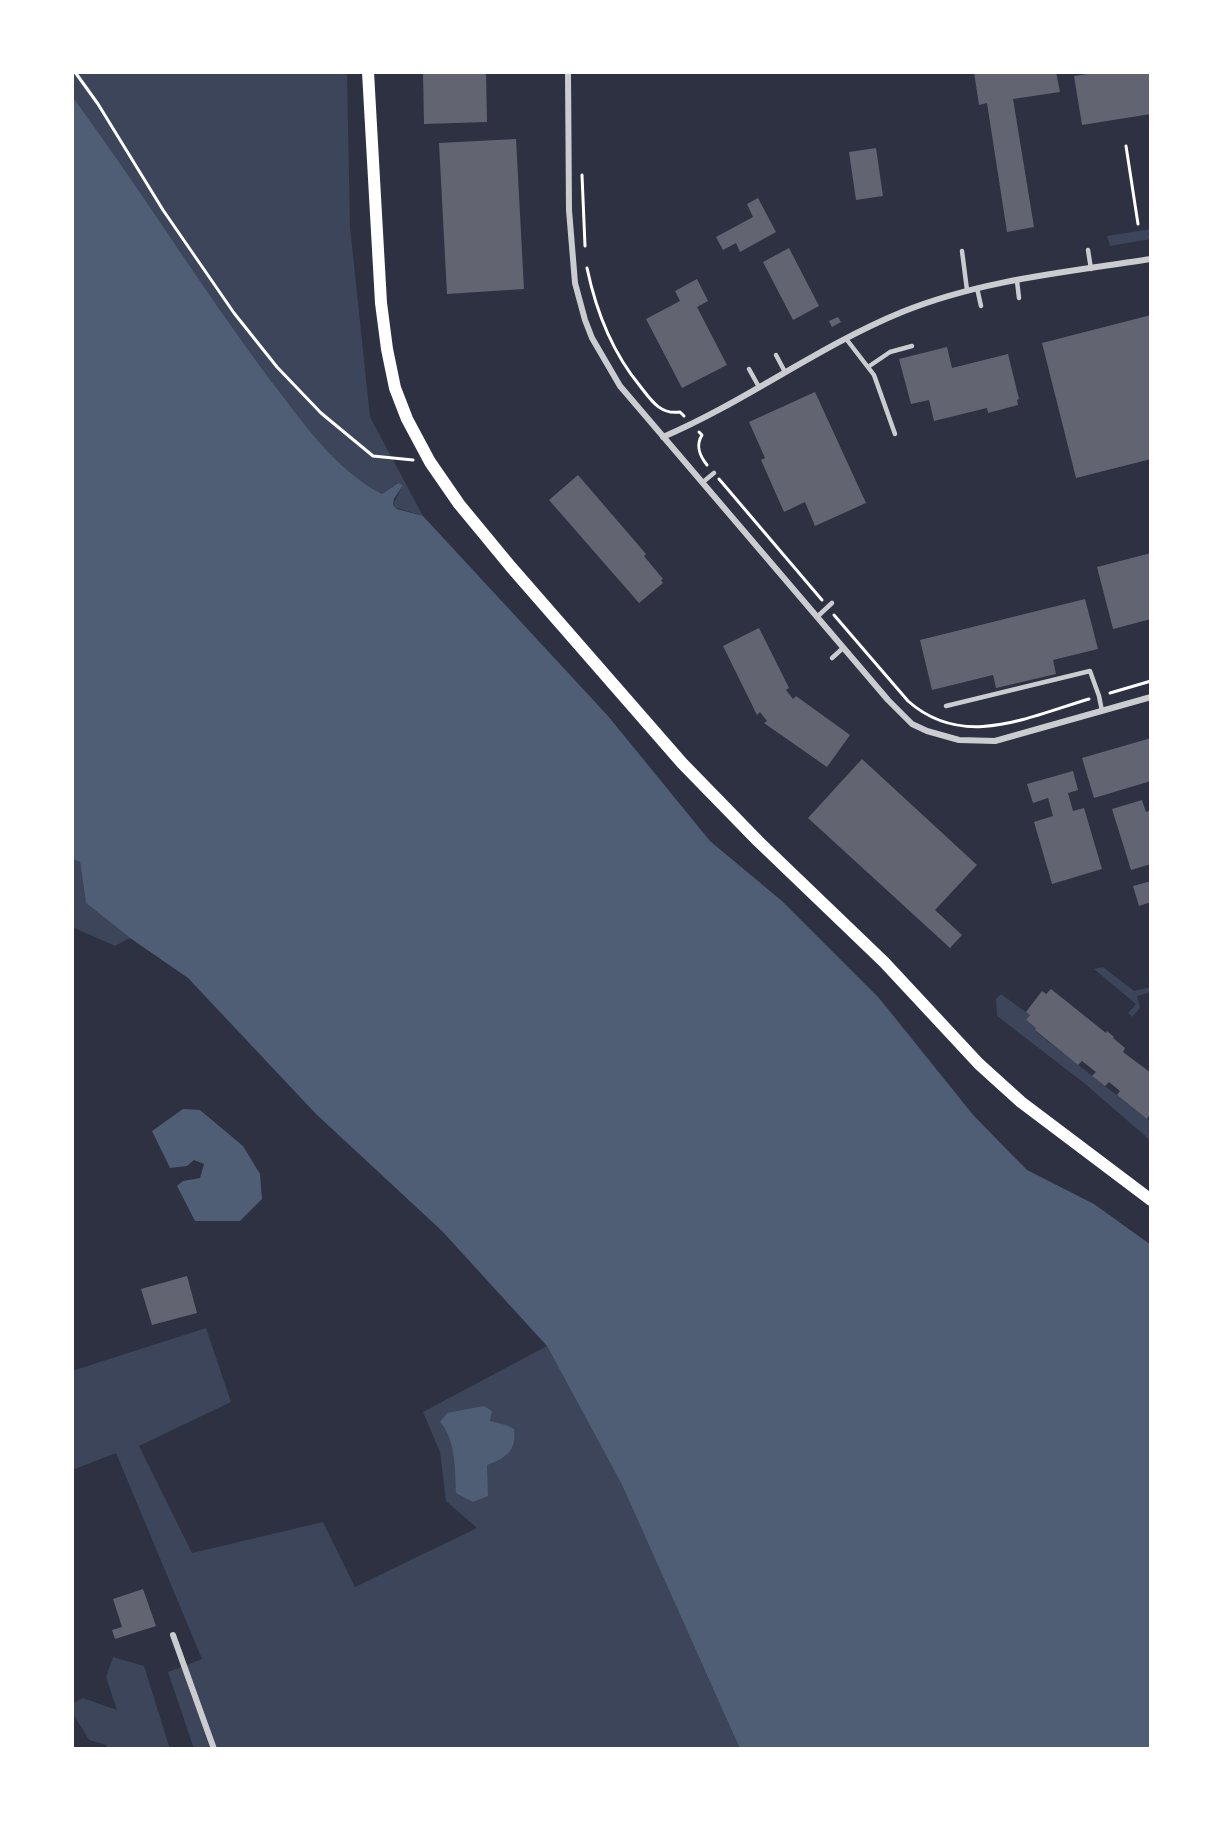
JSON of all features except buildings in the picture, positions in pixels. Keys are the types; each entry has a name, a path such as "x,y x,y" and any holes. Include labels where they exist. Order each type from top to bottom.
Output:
{"main road":[{"path":"368,72 381,303 395,388 430,462 459,504 682,763 758,841 884,962 979,1064 1020,1102 1151,1200"}],"street":[{"path":"568,72 569,210 575,283 592,338 620,386 900,714 912,724 943,736 959,740 995,741 1151,697"},
{"path":"663,437 900,313 967,290 1151,259"},
{"path":"173,1635 214,1749"}],"lane":[{"path":"1088,250 1091,268"},
{"path":"962,251 967,290"},
{"path":"1017,281 1019,298"},
{"path":"977,288 981,306"},
{"path":"846,340 874,375 895,434"},
{"path":"868,367 890,352 912,346"},
{"path":"776,355 785,372"},
{"path":"750,369 759,387"},
{"path":"703,482 714,473"},
{"path":"817,617 832,603"},
{"path":"832,658 843,648"},
{"path":"945,706 1090,670 1100,696 1102,711"}],"path":[{"path":"75,72 98,104 163,210 234,313 277,367 321,413 373,456 430,462"},
{"path":"1126,146 1138,224"},
{"path":"582,173 585,253"},
{"path":"586,264 592,292 623,364 654,404 661,410 672,413 680,412 702,435 698,441 702,458 908,701 919,711 938,720 962,726 989,728 1151,681"}],"shaded area":[{"path":"72,72 347,72 350,227 370,417 423,516 393,505 403,485 397,483 382,494 365,484 334,458 308,429 220,311 72,96"},
{"path":"72,96 245,346 320,444 349,472 382,494 398,483 403,485 393,505 397,509 423,516 608,716 710,841 782,901 879,998 974,1116 1027,1170 1094,1204 1151,1245 1151,1749 740,1749 622,1485 547,1346 442,1231 316,1114 188,978 130,938 86,903 80,862 72,859"},
{"path":"1151,229 1151,239 1110,246 1107,236"},
{"path":"72,859 80,862 86,903 130,938 115,946 72,927"},
{"path":"1103,967 1134,991 1151,987 1151,992 1137,996 1140,1008 1132,1017 1128,1013 1136,1004 1094,969"},
{"path":"1001,994 1030,1015 1026,1020 1036,1028 1035,1031 1151,1122 1151,1141 1084,1083 997,1016 996,999"},
{"path":"183,1109 200,1110 243,1146 260,1174 262,1199 240,1221 195,1221 177,1186 183,1181 200,1178 204,1164 194,1160 187,1166 170,1168 152,1131"},
{"path":"206,1328 231,1402 139,1446 192,1553 323,1522 355,1587 477,1528 446,1501 440,1452 423,1412 547,1346 622,1485 740,1749 194,1749 168,1672 202,1659 116,1453 72,1470 72,1371"},
{"path":"484,1406 492,1411 490,1421 514,1429 514,1443 509,1453 500,1460 487,1465 488,1496 473,1502 456,1493 452,1446 440,1422 447,1413"},
{"path":"113,1657 144,1666 170,1749 108,1749 106,1745 89,1740 72,1712 72,1704 83,1698 117,1710 106,1677"}]}
